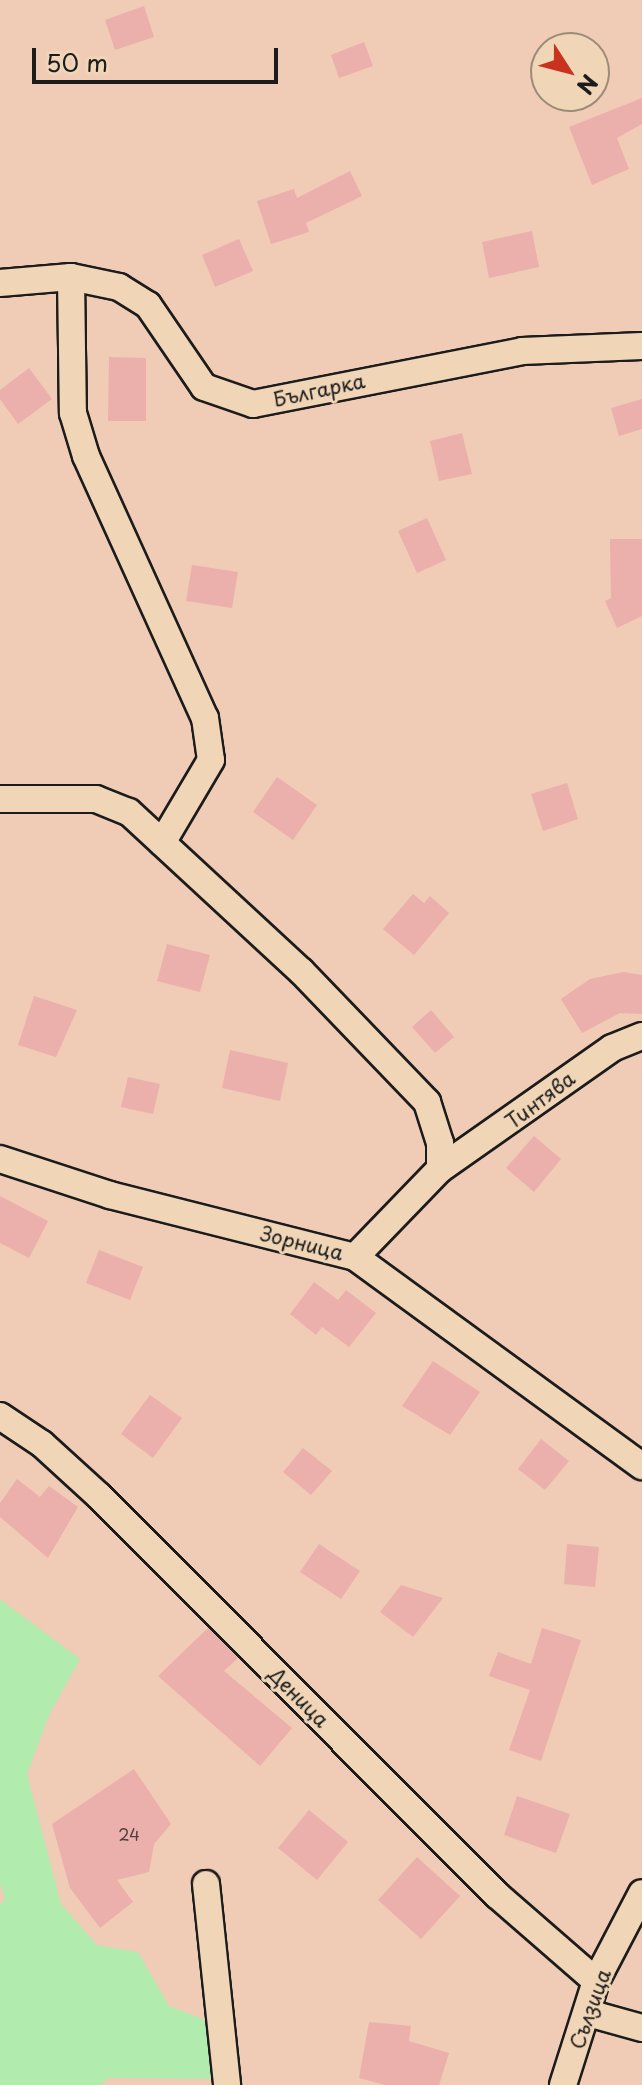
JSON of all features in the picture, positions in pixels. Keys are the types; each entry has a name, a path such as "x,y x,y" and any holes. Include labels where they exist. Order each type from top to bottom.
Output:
{"street":[{"name":"Българка","path":"0,283 71,277 109,283 148,305 204,387 253,404 522,351 642,346"},
{"path":"71,277 73,413 86,456 205,718 211,760 162,843"},
{"path":"0,799 96,799 129,812 323,992 427,1102 440,1143 440,1169"},
{"name":"Тинтява","path":"355,1257 440,1169 612,1048 642,1036"},
{"name":"Зорница","path":"0,1159 110,1195 355,1257 642,1466"},
{"name":"Деница","path":"0,1416 42,1444 99,1496 497,1895 596,1981"},
{"path":"206,1884 227,2085"},
{"name":"Сълзица","path":"563,2085 596,1981 642,1893"},
{"path":"588,2013 642,2028"}],"green space":[{"path":"0,1599 80,1659 49,1715 27,1774 61,1904 97,1945 138,1952 169,2006 213,2023 216,2079 109,2078 100,2085 0,2085 0,1905 5,1898 0,1884"}],"building":[{"path":"144,6 154,37 115,50 105,20"},
{"path":"364,42 373,66 339,78 331,55"},
{"path":"642,98 642,124 617,138 629,169 592,185 569,127"},
{"path":"350,171 362,196 306,223 309,232 271,244 257,201 294,189 297,198"},
{"path":"532,231 539,267 489,278 482,242"},
{"path":"239,239 253,271 215,287 202,255"},
{"path":"109,357 146,358 146,421 108,421"},
{"path":"29,368 52,399 18,424 0,399 0,390"},
{"path":"642,399 642,429 619,436 611,408"},
{"path":"462,433 472,474 439,481 430,441"},
{"path":"427,518 446,560 417,573 398,531"},
{"path":"610,539 642,539 642,616 617,628 605,601 611,598"},
{"path":"192,565 238,572 232,608 186,601"},
{"path":"277,777 317,805 293,840 253,812"},
{"path":"567,783 578,819 543,831 531,794"},
{"path":"413,894 424,903 430,896 449,913 414,955 383,929"},
{"path":"167,944 210,955 200,992 157,981"},
{"path":"623,972 642,975 642,1014 620,1013 582,1033 561,999 590,979"},
{"path":"34,996 77,1010 56,1057 18,1045"},
{"path":"431,1010 454,1037 435,1053 412,1027"},
{"path":"230,1050 288,1063 280,1101 222,1088"},
{"path":"128,1077 160,1084 153,1114 121,1107"},
{"path":"534,1136 561,1159 534,1192 506,1168"},
{"path":"0,1196 48,1221 29,1258 0,1243"},
{"path":"99,1250 143,1267 130,1300 86,1283"},
{"path":"314,1282 338,1300 346,1290 376,1313 349,1347 322,1327 316,1335 290,1314"},
{"path":"433,1361 480,1392 450,1435 402,1406"},
{"path":"150,1395 182,1418 153,1458 121,1434"},
{"path":"541,1439 569,1461 545,1490 518,1469"},
{"path":"303,1448 332,1471 311,1495 283,1472"},
{"path":"17,1479 40,1497 49,1486 78,1507 48,1558 0,1517 0,1503"},
{"path":"319,1544 360,1571 341,1599 300,1572"},
{"path":"567,1544 599,1547 595,1587 564,1584"},
{"path":"401,1585 443,1598 413,1637 380,1612"},
{"path":"208,1628 238,1658 224,1671 292,1728 260,1766 158,1676"},
{"path":"542,1628 581,1640 541,1761 509,1750 530,1690 489,1676 498,1652 531,1664"},
{"path":"134,1769 171,1824 154,1844 149,1872 117,1880 133,1902 100,1928 70,1888 52,1824"},
{"path":"517,1796 570,1814 556,1853 504,1835"},
{"path":"309,1810 348,1842 317,1880 278,1848"},
{"path":"417,1857 460,1896 421,1939 378,1900"},
{"path":"369,2022 411,2026 409,2041 449,2053 439,2085 385,2085 359,2078"}]}
